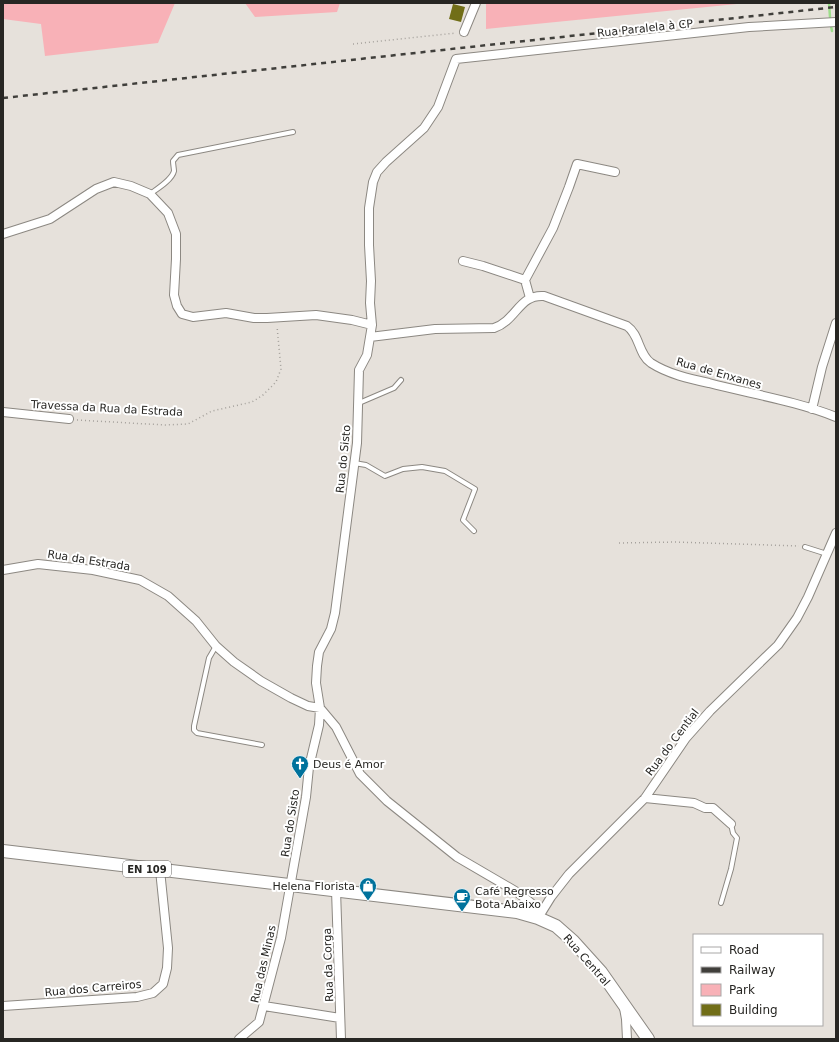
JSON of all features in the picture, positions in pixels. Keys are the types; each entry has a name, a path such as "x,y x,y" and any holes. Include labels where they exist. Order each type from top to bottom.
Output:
{"main road":[{"name":"EN 109","path":"3,852 291,885"},
{"name":"Rua Central","path":"291,885 518,912 538,918 556,926 601,972 648,1039"}],"street":[{"path":"464,32 476,3"},
{"name":"Rua Paralela à CP","path":"456,59 749,27 836,22"},
{"name":"Rua do Sisto","path":"291,885 306,797 309,767 319,726 320,708 316,683 319,652 331,628 335,613 357,443 360,370 367,356 372,325 370,303 371,281 369,208 373,182 377,172 386,162 424,128 438,107 456,59"},
{"path":"370,337 435,329 494,328 509,320 525,301 530,298 524,280 553,228 570,187 577,164 615,172"},
{"path":"3,234 50,219 96,189 114,182 131,186 150,194 168,213 176,234 174,295 176,306 182,314 193,317 226,313 254,318 316,316 352,320 372,325"},
{"path":"463,261 524,280"},
{"name":"Rua de Enxanes","path":"530,298 544,296 627,326 632,329 636,336 645,358 663,369 700,381 812,409 836,417"},
{"path":"812,409 822,367 836,323"},
{"name":"Travessa da Rua da Estrada","path":"3,412 69,419"},
{"name":"Rua do Cential","path":"538,918 551,897 569,874 645,798 691,733 710,711 773,650 785,636 797,618 808,596 836,533"},
{"name":"Rua da Estrada","path":"3,570 38,564 93,570 140,580 168,596 196,621 216,646 234,662 261,681 308,706 320,708"},
{"path":"320,708 336,727 360,774 387,801 457,857 517,892 531,903 538,918"},
{"path":"645,798 694,803 705,808 713,808 731,824"},
{"name":"Rua dos Carreiros","path":"3,1006 137,997 153,993 164,984 167,968 168,948 160,870"},
{"name":"Rua das Minas","path":"239,1039 259,1022 281,938 291,885"},
{"name":"Rua da Corga","path":"336,890 341,1039"},
{"path":"264,1006 340,1018"},
{"path":"624,1006 627,1039"}],"lane":[{"path":"150,194 161,186 174,172 173,161 178,156 293,132"},
{"path":"359,403 394,388 401,380"},
{"path":"354,463 366,465 385,476 403,468 422,467 445,471 475,489 463,520 474,531"},
{"path":"805,547 826,554"},
{"path":"216,646 209,658 194,730 197,733 262,745"},
{"path":"721,903 731,870 738,838 732,833 731,824"}],"path":[{"path":"353,44 464,32"},
{"name":"Travessa da Rua da Estrada","path":"69,419 165,425 188,424 212,411 252,402 263,395 276,382 281,368 277,317"},
{"path":"619,544 675,542 716,545 729,543 805,547"}],"green space":[{"path":"3,3 175,3 158,43 45,56 41,24 3,19"},
{"path":"245,3 340,3 337,12 255,17"},
{"path":"486,3 747,3 486,29"}],"building":[{"path":"453,4 465,7 461,22 449,19"}],"waterway":[{"path":"829,3 830,17"},
{"path":"831,26 832,31"}],"railway":[{"path":"3,98 836,7"}],"place":[{"name":"Deus é Amor","path":"300,779"},
{"name":"Helena Florista","path":"368,901"},
{"name":"Café Regresso Bota Abaixo","path":"462,912"}]}
